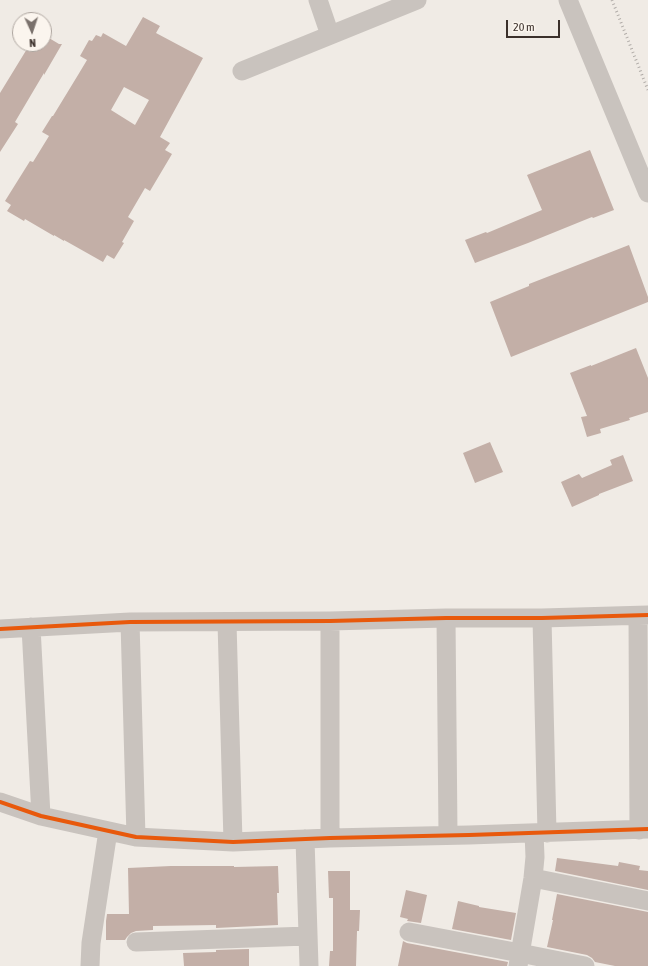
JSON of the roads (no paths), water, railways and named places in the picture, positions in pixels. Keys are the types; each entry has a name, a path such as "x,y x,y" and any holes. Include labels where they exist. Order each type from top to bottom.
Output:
{"street":[{"path":"318,0 330,35"},
{"path":"242,71 417,0"},
{"path":"568,0 648,193"},
{"path":"0,629 130,622 330,621 643,615 643,829 233,842 136,838 41,816 0,802"},
{"path":"446,618 448,835"},
{"path":"519,959 540,833 542,618"},
{"path":"330,621 330,838"},
{"path":"130,622 136,838"},
{"path":"227,622 233,842"},
{"path":"31,627 41,816"},
{"path":"90,966 91,943 108,831"},
{"path":"305,839 309,966"},
{"path":"533,878 648,901"},
{"path":"409,932 519,959 584,966"},
{"path":"136,942 308,936"}],"railway":[{"path":"612,0 648,90"}]}
